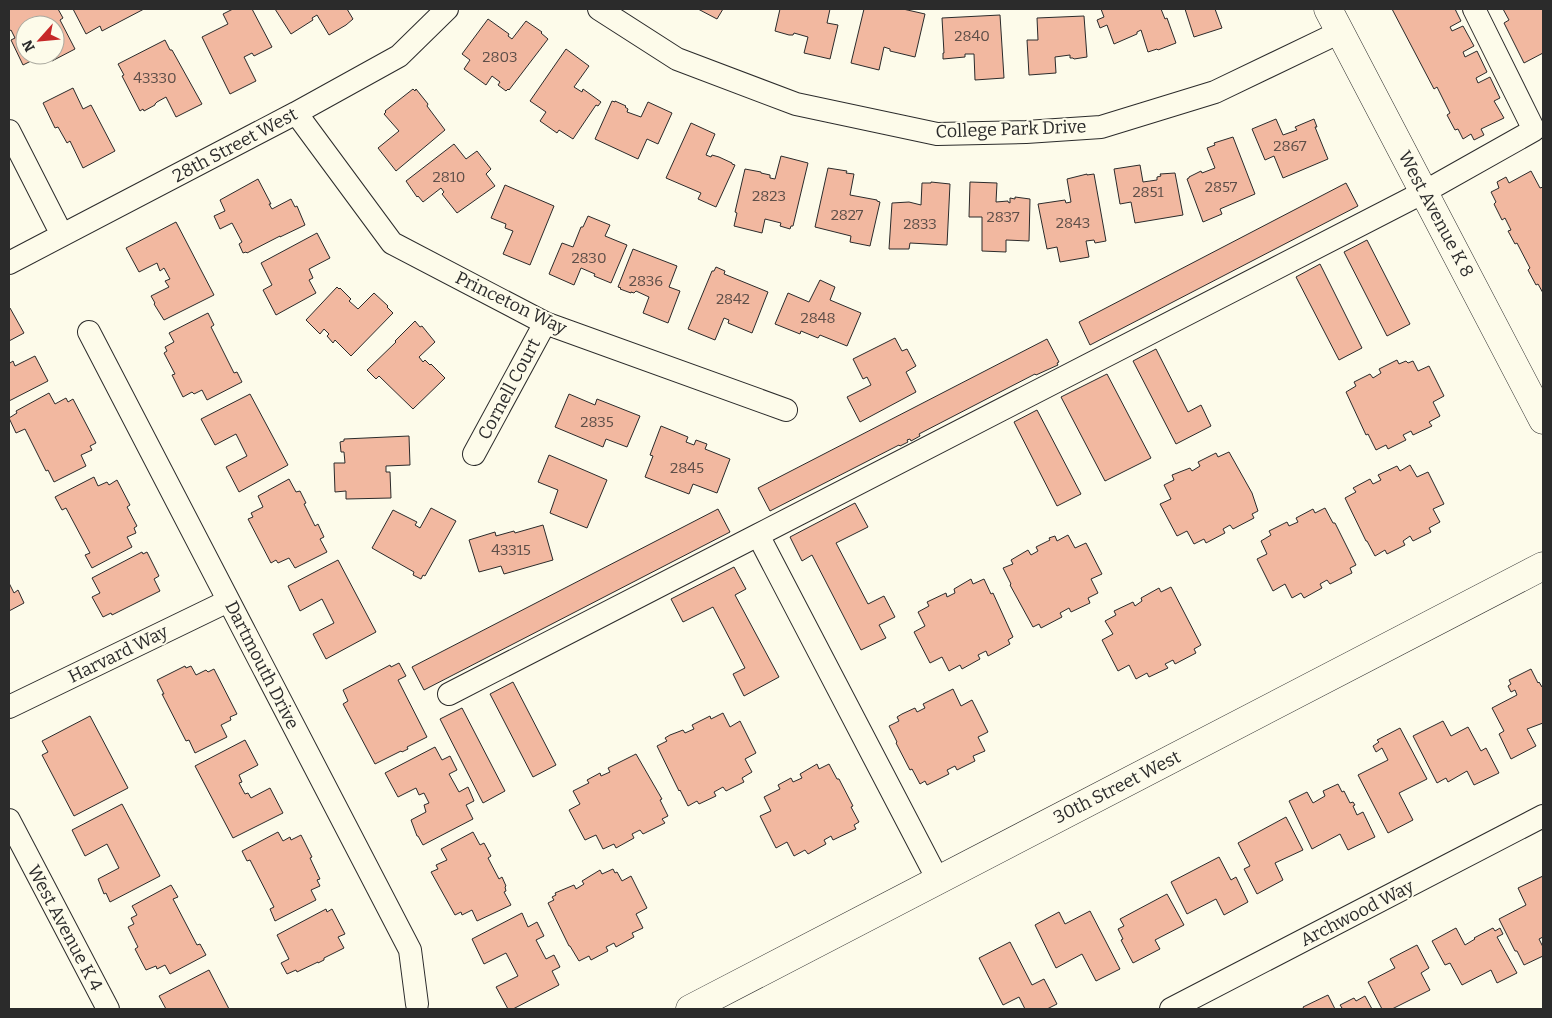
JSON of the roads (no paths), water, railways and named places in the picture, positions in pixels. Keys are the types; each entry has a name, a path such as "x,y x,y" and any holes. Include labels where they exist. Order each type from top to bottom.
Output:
{"main road":[{"name":"West Avenue K 8","path":"1334,20 1543,420"},
{"name":"30th Street West","path":"690,1009 1543,566"}],"street":[{"name":"28th Street West","path":"9,263 296,113 399,56 447,9"},
{"name":"College Park Drive","path":"599,9 677,59 796,104 937,134 1026,132 1101,127 1215,92 1334,20"},
{"path":"449,694 1540,134 1474,9"},
{"name":"Princeton Way","path":"296,113 392,243 545,323 786,410"},
{"path":"9,130 62,235"},
{"name":"Cornell Court","path":"474,454 545,323"},
{"name":"Dartmouth Drive","path":"89,332 410,950 417,1004"},
{"path":"758,535 938,880"},
{"name":"Harvard Way","path":"9,708 228,601"},
{"name":"Archwood Way","path":"1173,1009 1543,816"},
{"name":"West Avenue K 4","path":"9,820 108,1009"}]}
